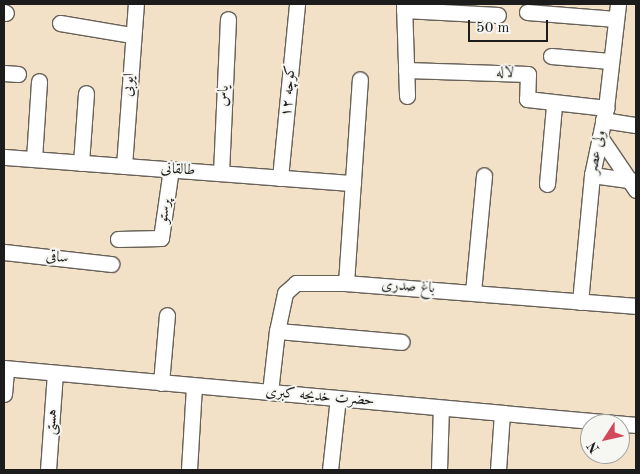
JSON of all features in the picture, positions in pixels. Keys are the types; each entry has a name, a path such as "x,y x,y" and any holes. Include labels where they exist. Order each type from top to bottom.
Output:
{"street":[{"name":"ایوبی","path":"124,166 132,35 136,4"},
{"name":"کوچه ۱۲","path":"280,178 297,4"},
{"name":"ولی عصر","path":"580,302 592,175 604,114 618,4"},
{"path":"407,96 404,7 498,15"},
{"path":"527,12 616,19"},
{"name":"یاس","path":"220,173 228,19"},
{"path":"60,22 132,35"},
{"path":"551,56 610,61"},
{"name":"لاله","path":"406,70 528,74 527,100 604,114 636,125"},
{"path":"346,283 360,79"},
{"path":"34,159 39,81"},
{"path":"81,162 86,93"},
{"path":"547,184 554,104"},
{"path":"600,137 635,184"},
{"name":"طالقانی","path":"4,157 353,183"},
{"name":"پرستو","path":"118,239 162,238 171,169"},
{"path":"592,175 635,184"},
{"path":"473,292 484,176"},
{"name":"ساقی","path":"4,252 111,264"},
{"name":"باغ صدری","path":"270,392 277,331 285,293 290,286 346,283 636,306"},
{"path":"161,383 167,315"},
{"path":"277,331 402,342"},
{"path":"4,394 5,369"},
{"name":"حضرت خدیجه کبری","path":"5,369 636,425"},
{"name":"هستی","path":"48,470 55,373"},
{"path":"189,470 194,386"},
{"path":"330,470 338,398"},
{"path":"439,470 441,408"},
{"path":"498,470 502,413"}]}
